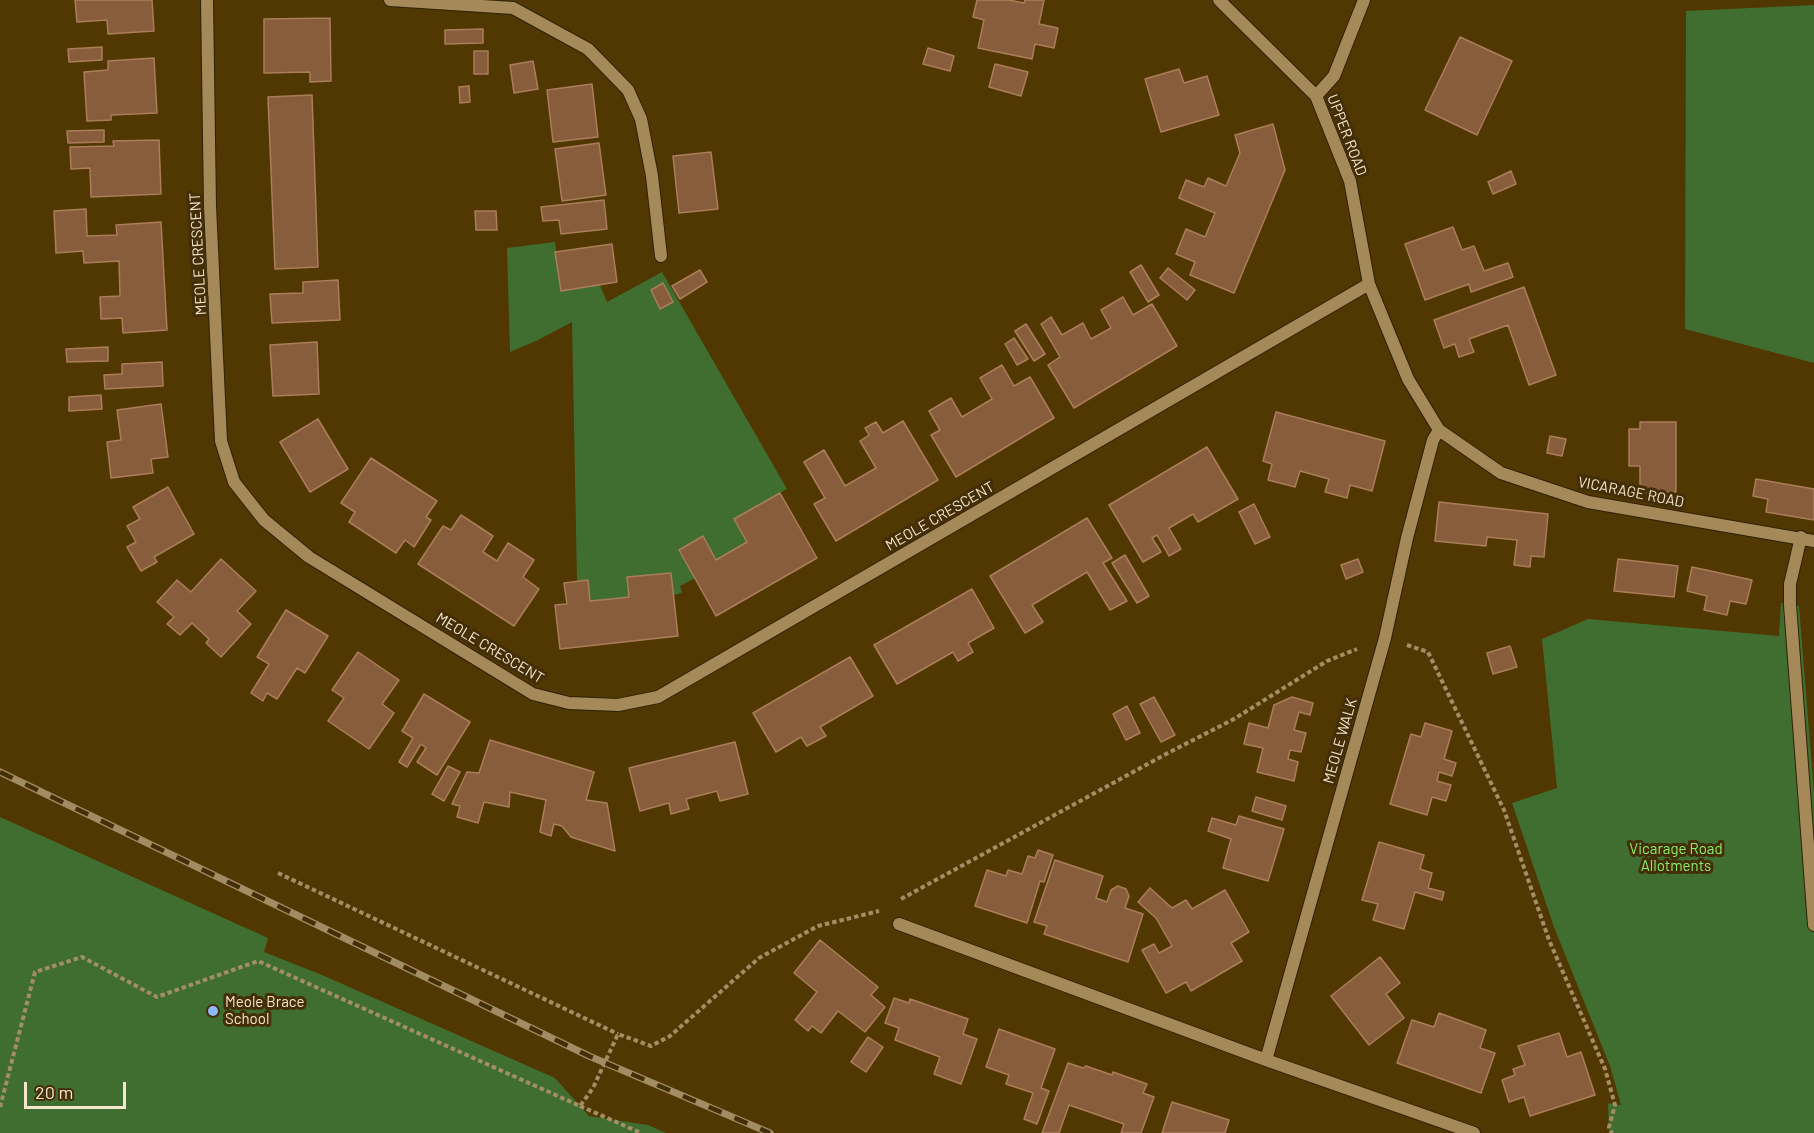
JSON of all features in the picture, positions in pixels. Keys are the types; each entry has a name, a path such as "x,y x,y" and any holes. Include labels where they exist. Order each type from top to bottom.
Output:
{"street":[{"name":"MEOLE CRESCENT","path":"207,0 210,206 222,441 234,482 264,520 309,557 533,694 569,703 618,705 658,697 1369,284"},
{"path":"390,0 513,8 588,49 628,90 641,119 652,176 661,256"},
{"name":"UPPER ROAD","path":"1219,0 1316,96 1350,181 1369,284"},
{"path":"1316,96 1334,76 1364,0"},
{"name":"VICARAGE ROAD","path":"1369,284 1408,379 1439,430 1501,473 1588,502 1814,541"},
{"name":"MEOLE WALK","path":"1266,1059 1385,638 1407,538 1433,440 1439,430"},
{"path":"1801,537 1790,584 1790,605 1814,925"},
{"path":"899,924 1474,1133"}],"path":[{"path":"896,902 1166,753 1234,719 1327,661 1385,638 1428,652 1504,810 1549,940 1605,1069 1615,1105 1609,1127 1612,1133"},
{"path":"278,873 618,1034 651,1046 670,1036 759,958 818,926 875,913 886,908"},
{"path":"0,1107 34,972 82,957 157,997 258,961 641,1133"},
{"path":"580,1106 593,1088 618,1034"}],"green space":[{"path":"1814,5 1814,363 1685,329 1686,11"},
{"path":"555,242 561,290 600,285 607,302 662,272 787,489 734,519 747,542 716,560 703,537 679,550 695,578 680,586 682,593 673,595 671,573 627,577 629,597 590,601 588,581 577,581 572,322 510,352 507,248"},
{"name":"Vicarage Road Allotments","path":"1781,603 1799,606 1814,793 1814,1133 1609,1133 1608,1103 1621,1105 1610,1066 1554,927 1512,803 1557,788 1542,639 1588,619 1779,636"},
{"name":"Meole Brace School","path":"0,817 268,938 264,952 322,975 555,1078 589,1116 648,1125 666,1133 0,1133"}],"building":[{"path":"75,0 152,0 154,31 108,34 107,20 77,22"},
{"path":"977,0 1009,0 1024,3 1025,0 1044,0 1039,24 1058,28 1054,48 1035,44 1032,59 978,48 984,20 973,17"},
{"path":"330,18 331,81 310,82 310,72 264,73 264,19"},
{"path":"483,29 483,43 445,44 445,30"},
{"path":"1460,37 1512,61 1477,135 1425,110"},
{"path":"102,47 102,60 69,62 68,49"},
{"path":"928,48 954,56 950,71 923,64"},
{"path":"474,51 488,51 488,74 474,74"},
{"path":"154,58 157,113 111,115 111,120 87,121 84,72 108,70 108,61"},
{"path":"533,61 538,89 514,93 510,65"},
{"path":"995,64 1028,72 1021,96 989,87"},
{"path":"1179,69 1184,83 1207,76 1219,115 1161,132 1145,79"},
{"path":"592,84 598,137 553,142 547,90"},
{"path":"469,86 470,102 460,103 459,87"},
{"path":"312,95 318,267 275,269 268,97"},
{"path":"1273,124 1285,170 1234,293 1190,275 1195,262 1176,254 1186,229 1205,237 1215,213 1179,198 1186,180 1204,187 1208,178 1226,186 1240,153 1235,135"},
{"path":"104,130 104,142 68,143 67,131"},
{"path":"159,140 161,194 91,197 90,168 71,169 70,147 114,146 113,141"},
{"path":"599,143 606,195 562,201 555,149"},
{"path":"711,152 718,209 679,213 673,156"},
{"path":"1511,171 1516,184 1493,194 1488,182"},
{"path":"604,200 607,229 561,234 559,220 543,221 541,207"},
{"path":"86,209 87,236 117,235 116,225 161,222 167,330 123,333 122,318 101,319 100,297 120,296 119,261 84,263 83,251 56,253 54,211"},
{"path":"475,211 496,211 497,230 476,230"},
{"path":"1453,227 1462,250 1474,246 1484,271 1508,263 1513,277 1471,292 1469,284 1425,300 1405,244"},
{"path":"612,244 617,282 561,291 555,252"},
{"path":"1141,265 1159,295 1148,302 1130,272"},
{"path":"1168,268 1195,290 1187,300 1160,278"},
{"path":"700,270 707,282 680,299 672,286"},
{"path":"338,280 340,320 272,323 270,294 303,293 303,282"},
{"path":"663,283 673,302 660,309 651,290"},
{"path":"1524,287 1556,375 1529,385 1508,325 1469,339 1474,352 1459,357 1455,344 1444,348 1434,320"},
{"path":"1123,297 1133,315 1152,304 1177,346 1074,408 1048,365 1060,357 1041,324 1051,317 1062,335 1083,323 1091,339 1111,328 1101,310"},
{"path":"1026,324 1045,354 1034,361 1015,331"},
{"path":"1014,338 1028,359 1017,365 1005,344"},
{"path":"317,342 319,394 273,396 270,345"},
{"path":"108,347 108,361 67,362 66,349"},
{"path":"162,362 163,386 105,389 104,375 122,374 122,364"},
{"path":"1002,365 1014,386 1030,377 1054,418 956,477 931,435 940,430 929,411 951,398 962,417 992,399 980,378"},
{"path":"101,395 102,409 69,411 69,397"},
{"path":"161,404 168,457 151,459 153,473 111,478 107,442 121,440 117,410"},
{"path":"1276,412 1385,441 1372,491 1350,485 1347,498 1325,492 1329,479 1300,471 1295,487 1268,480 1272,464 1263,461"},
{"path":"318,419 348,469 310,492 280,442"},
{"path":"903,421 938,480 836,541 814,504 825,498 804,462 824,450 845,486 876,468 860,441 869,435 865,428 876,422 883,433"},
{"path":"1640,422 1676,422 1676,492 1640,492 1640,466 1629,466 1629,429 1640,429"},
{"path":"1550,436 1566,439 1562,456 1547,453"},
{"path":"1207,447 1238,499 1198,522 1193,514 1169,528 1181,549 1169,556 1157,535 1152,538 1161,552 1143,562 1109,505"},
{"path":"371,458 437,501 426,517 431,520 414,547 405,540 396,553 349,522 355,512 341,503"},
{"path":"1756,479 1814,489 1814,520 1766,512 1768,499 1753,496"},
{"path":"168,487 194,534 154,557 157,562 141,571 127,547 136,542 127,526 140,519 133,507"},
{"path":"780,493 817,558 716,616 679,550 703,536 716,560 747,542 734,519"},
{"path":"1439,502 1548,514 1544,557 1531,556 1530,567 1514,565 1517,540 1487,537 1486,546 1435,541"},
{"path":"1254,504 1270,537 1255,544 1239,512"},
{"path":"461,515 493,536 483,552 497,561 508,543 534,560 523,577 539,589 514,626 418,564 443,526 451,530"},
{"path":"1087,518 1112,558 1103,563 1127,601 1110,610 1087,572 1032,605 1043,622 1025,633 990,576"},
{"path":"1125,555 1149,596 1137,603 1112,563"},
{"path":"221,559 256,591 237,611 251,624 221,657 206,643 209,639 192,623 180,635 167,624 174,617 157,602 177,580 191,592"},
{"path":"1358,559 1363,572 1346,579 1341,565"},
{"path":"1618,559 1678,566 1674,597 1614,591"},
{"path":"1692,567 1752,580 1746,604 1730,601 1727,615 1704,610 1707,596 1687,591"},
{"path":"671,573 678,636 560,649 555,605 567,604 564,583 588,580 590,601 629,597 627,577"},
{"path":"972,589 994,628 968,643 973,652 958,661 953,652 897,684 874,645"},
{"path":"286,610 328,636 305,673 297,668 277,699 267,693 263,701 251,693 269,664 257,657"},
{"path":"1510,646 1517,667 1493,674 1487,653"},
{"path":"358,652 399,680 382,704 394,713 369,749 328,721 344,698 332,690"},
{"path":"850,657 873,696 820,727 826,736 807,746 801,737 776,752 753,713"},
{"path":"424,694 470,722 437,775 417,762 426,748 421,744 407,767 399,762 413,738 402,731"},
{"path":"1154,697 1175,735 1161,742 1140,704"},
{"path":"1292,697 1313,703 1310,715 1299,712 1294,730 1306,733 1301,752 1290,750 1288,759 1298,762 1294,781 1257,772 1263,748 1244,744 1249,723 1268,728 1274,705"},
{"path":"1127,706 1140,733 1126,740 1113,714"},
{"path":"1425,723 1452,731 1444,759 1456,763 1452,776 1439,772 1437,781 1451,785 1446,801 1432,797 1427,815 1390,804 1411,734 1421,737"},
{"path":"490,740 594,772 586,800 607,803 615,851 571,837 562,826 554,824 551,836 540,832 546,800 510,792 509,807 484,802 478,823 457,817 460,806 452,804 467,772 479,773"},
{"path":"735,742 748,794 720,801 717,791 686,799 689,809 671,814 669,803 640,811 629,768"},
{"path":"448,766 460,772 444,801 432,794"},
{"path":"1256,797 1286,806 1282,820 1252,811"},
{"path":"1239,816 1284,829 1268,881 1223,868 1231,839 1208,831 1212,818 1236,825"},
{"path":"1379,842 1424,855 1420,869 1432,873 1428,888 1444,892 1442,900 1415,892 1404,929 1373,920 1378,904 1362,900"},
{"path":"1038,850 1053,855 1044,882 1040,881 1027,923 975,906 987,870 1006,876 1008,870 1022,874 1028,856 1035,858"},
{"path":"1055,860 1103,876 1096,898 1107,902 1111,890 1118,886 1126,889 1129,896 1125,908 1143,914 1128,962 1044,934 1047,926 1034,922"},
{"path":"1150,888 1172,908 1186,900 1192,909 1225,890 1249,932 1231,943 1242,961 1191,991 1186,982 1166,993 1142,950 1154,944 1159,953 1172,946 1156,918 1138,902"},
{"path":"820,940 878,987 871,995 885,1007 865,1032 838,1011 821,1033 812,1026 808,1031 795,1020 817,992 794,973"},
{"path":"1380,957 1400,983 1386,994 1404,1018 1369,1045 1331,996"},
{"path":"894,998 909,1003 910,999 968,1019 963,1034 977,1039 961,1084 934,1074 940,1057 895,1040 899,1028 885,1023"},
{"path":"1439,1013 1486,1030 1480,1048 1495,1053 1481,1093 1397,1063 1412,1020 1434,1027"},
{"path":"999,1029 1055,1049 1041,1088 1049,1091 1037,1124 1024,1119 1033,1093 1006,1084 1009,1075 986,1067"},
{"path":"1559,1033 1567,1057 1581,1052 1595,1095 1530,1116 1524,1097 1509,1102 1502,1080 1515,1075 1513,1069 1525,1065 1518,1046"},
{"path":"868,1037 883,1047 866,1072 851,1062"},
{"path":"1068,1063 1083,1068 1086,1066 1112,1075 1113,1072 1147,1084 1143,1093 1154,1097 1141,1133 1121,1133 1124,1124 1069,1105 1059,1133 1042,1133"},
{"path":"1172,1102 1229,1120 1225,1133 1162,1133"}],"railway":[{"path":"0,772 589,1056 770,1133"}],"place":[{"name":"Meole Brace School","path":"213,1011"}]}
